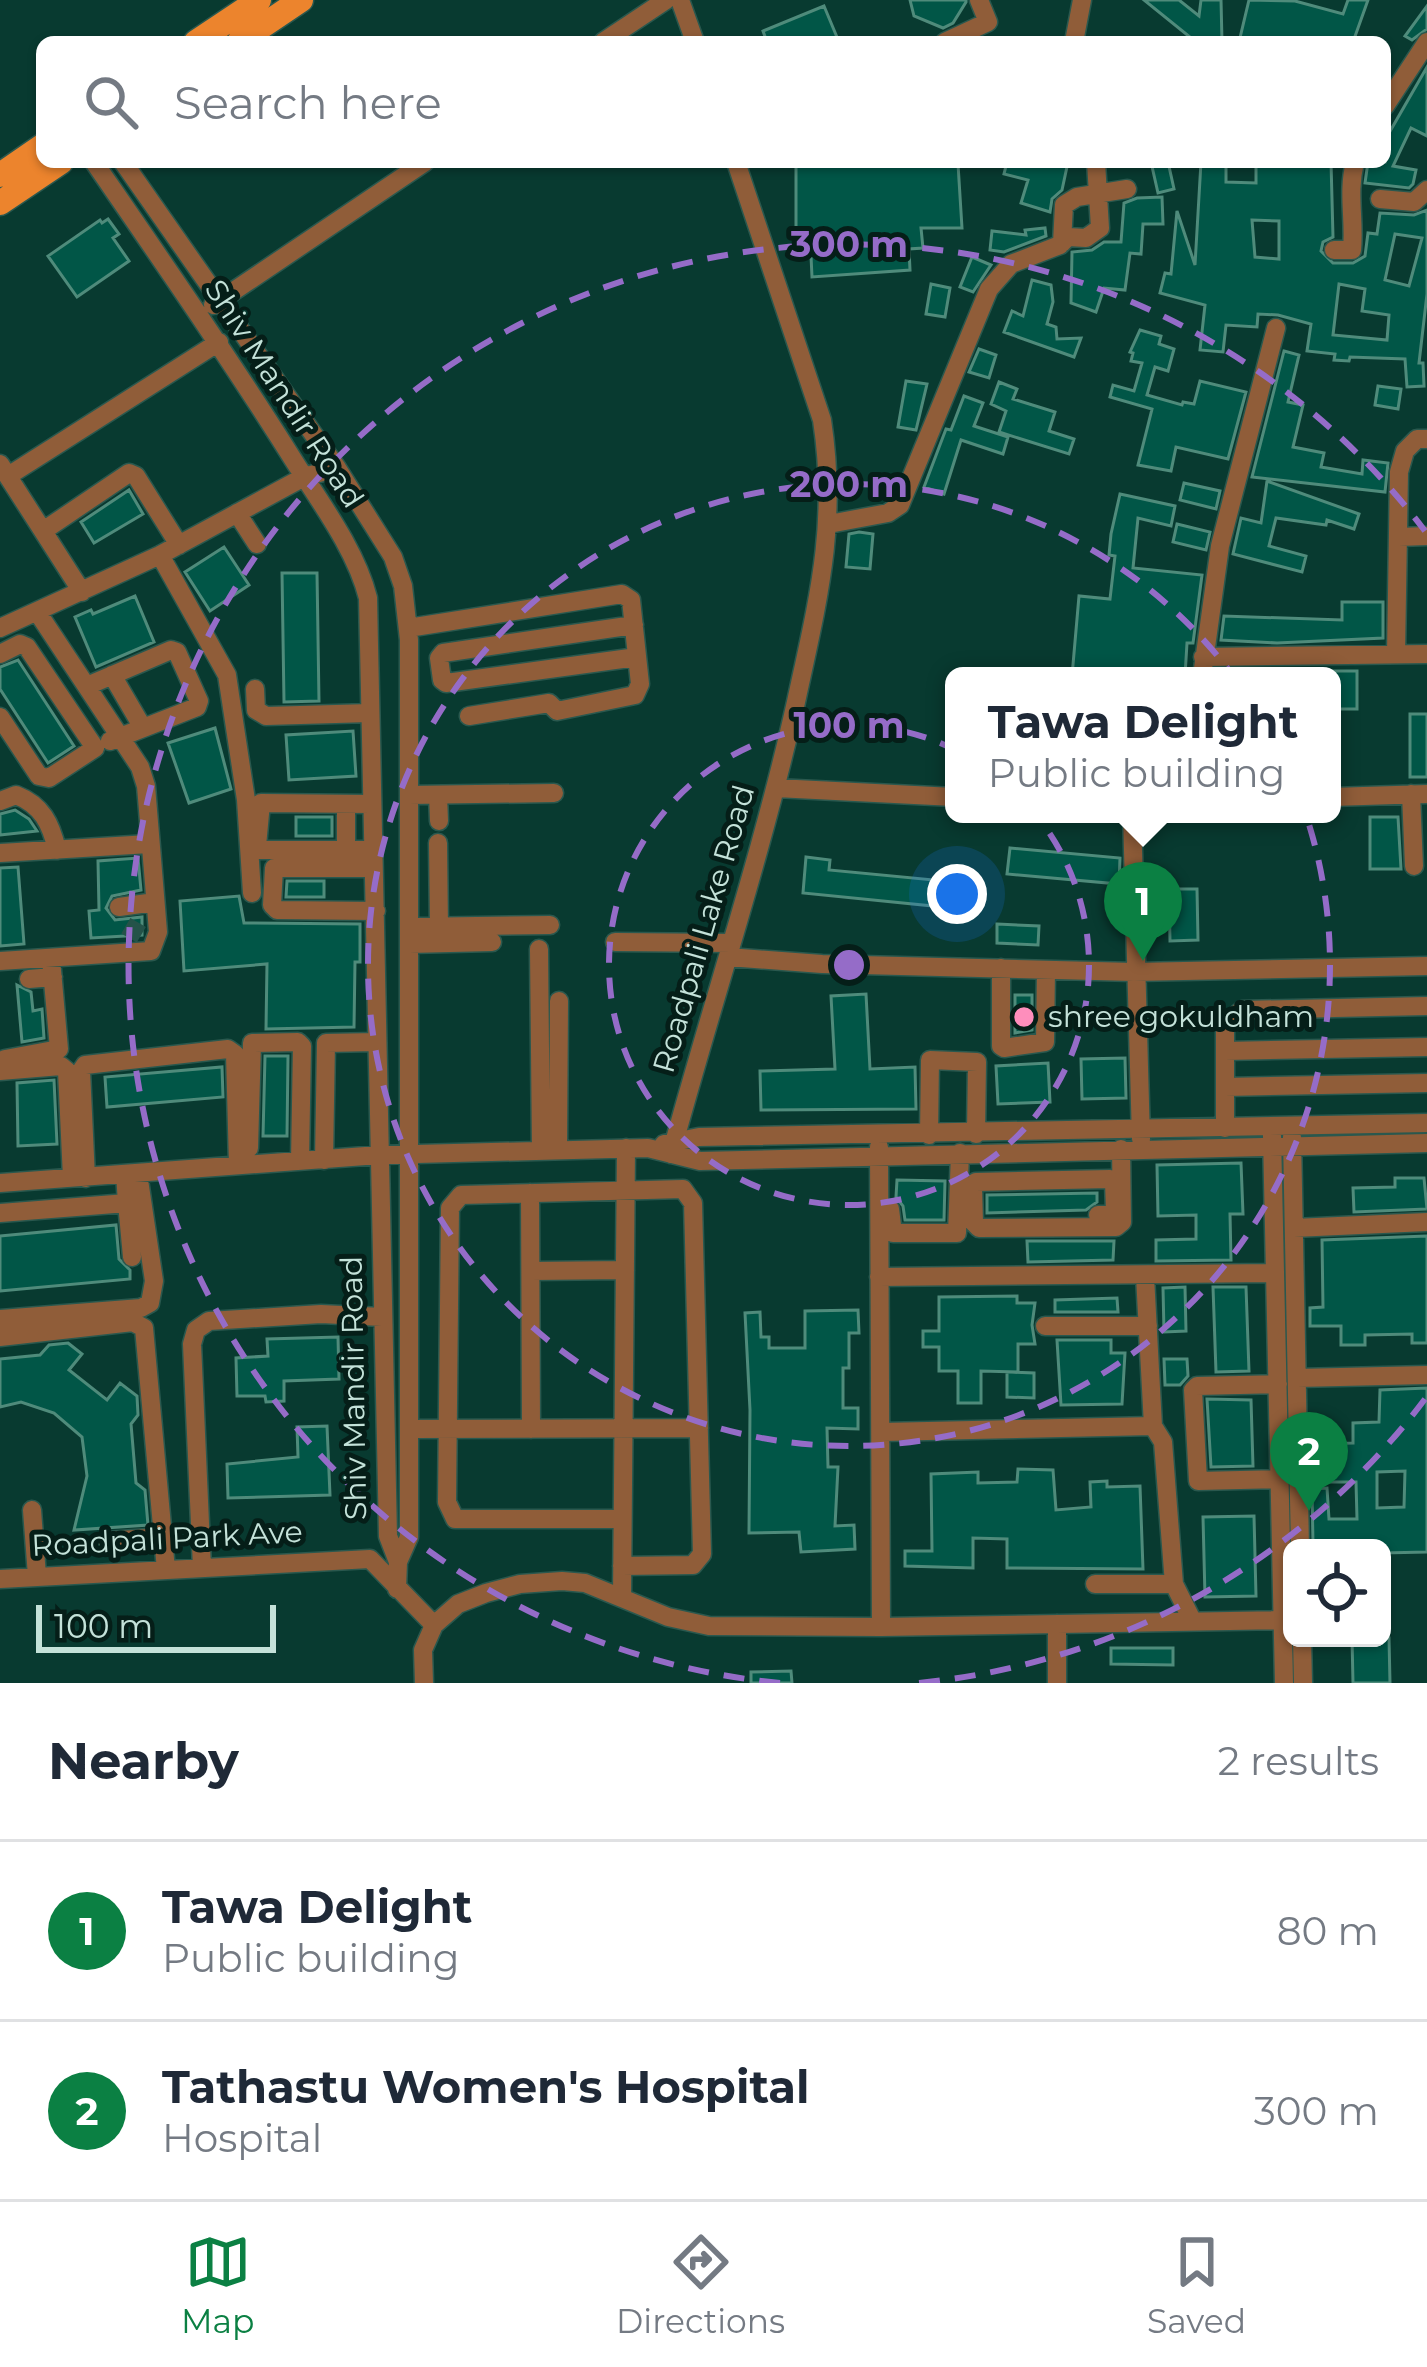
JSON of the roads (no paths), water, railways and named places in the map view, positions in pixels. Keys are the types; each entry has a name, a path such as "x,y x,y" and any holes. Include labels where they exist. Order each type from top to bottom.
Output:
{"main road":[{"path":"205,36 259,0"},
{"path":"248,36 302,0"},
{"path":"0,175 36,150"},
{"path":"0,203 52,168"}],"street":[{"path":"612,36 666,0"},
{"path":"680,0 693,36"},
{"path":"958,36 988,22 979,0"},
{"path":"1075,36 1082,0"},
{"path":"1391,97 1427,42"},
{"name":"Shiv Mandir Road","path":"98,168 219,342 364,583 370,619 388,1536 398,1562"},
{"name":"Shiv Mandir Road","path":"127,168 337,468 393,557 403,586 408,628 410,1429 409,1537 398,1562"},
{"path":"199,314 416,168"},
{"name":"Roadpali Lake Road","path":"673,1148 776,788 824,574 829,524 828,461 821,420 738,168"},
{"path":"829,524 888,513 900,505 989,289 1011,264 1068,237 1096,234 1109,205 1098,168"},
{"path":"1334,250 1352,250 1349,201 1354,168"},
{"path":"1380,200 1414,202 1427,190"},
{"path":"1062,243 1064,205 1077,197 1109,205"},
{"path":"1276,328 1220,546 1203,666 1427,654"},
{"path":"82,592 4,470 219,342"},
{"path":"1396,654 1399,472 1405,452 1417,439 1427,439"},
{"path":"0,628 160,555 304,477 337,468"},
{"path":"43,532 129,473 136,476 179,545"},
{"path":"237,513 256,544"},
{"path":"1399,536 1427,536"},
{"path":"160,555 227,675 246,800 252,893"},
{"path":"408,628 622,594 631,600 640,684 635,695 557,711 549,704 469,716"},
{"path":"29,979 95,947 128,945 151,951 155,943 138,905 149,844 146,786 140,767 38,613"},
{"path":"634,625 443,653 439,658 446,683 637,657"},
{"path":"0,654 20,644 27,647 95,748"},
{"path":"0,717 39,776 49,778 95,748 197,706 199,701 177,652 171,650 87,686"},
{"path":"112,675 142,728"},
{"path":"255,689 256,710 266,716 370,713"},
{"path":"776,788 945,797"},
{"path":"409,796 554,793"},
{"path":"1341,797 1419,794 1414,866"},
{"path":"438,795 439,821"},
{"path":"0,800 16,796 34,803 49,839"},
{"path":"371,804 261,803 257,846 260,850 373,859"},
{"path":"340,909 346,804"},
{"path":"1098,1215 1115,1211 1114,1182 1109,1179 976,1182 973,1186 974,1223 979,1228 1116,1227 1122,1222 1134,1143 1132,823"},
{"path":"0,853 49,839 149,844"},
{"path":"438,843 440,927"},
{"path":"343,859 274,868 272,905 277,910 376,911"},
{"path":"409,936 440,927 550,925"},
{"path":"409,936 492,942"},
{"path":"614,942 730,950 822,964 1134,972 1427,966"},
{"path":"539,949 549,1150"},
{"path":"0,961 52,968"},
{"path":"0,1060 59,1049 52,968"},
{"path":"1001,968 1004,1048 1045,1042 1046,970"},
{"path":"549,1150 559,1001"},
{"path":"1226,1128 1226,1024 1242,1010 1427,1006"},
{"path":"244,1165 252,1043 298,1042 302,1046 300,1161"},
{"path":"324,1160 326,1043 375,1042"},
{"path":"1226,1051 1427,1047"},
{"path":"79,1178 80,1072 85,1064 228,1049 235,1054 244,1165"},
{"path":"929,1135 930,1060 977,1062 976,1134"},
{"path":"0,1071 61,1066 67,1072 79,1178"},
{"path":"1226,1087 1427,1082"},
{"path":"0,1183 379,1155 673,1148 700,1161 882,1148 961,1153 1427,1124"},
{"path":"882,1148 929,1135 1134,1143 1226,1128 1282,1136 1427,1142"},
{"path":"1282,1136 1294,1228 1278,1479 1283,1557"},
{"path":"1282,1136 1275,1274 1299,1539"},
{"path":"622,1597 626,1148"},
{"path":"882,1148 891,1231 957,1233 961,1153"},
{"path":"881,1627 882,1148"},
{"path":"0,1319 141,1308 150,1303 154,1281 131,1174"},
{"path":"622,1519 454,1519 447,1502 450,1208 460,1195 683,1190 693,1204 702,1555 693,1565 622,1566"},
{"path":"530,1193 532,1429"},
{"path":"0,1213 135,1203"},
{"path":"132,1257 135,1203"},
{"path":"1294,1228 1427,1222"},
{"path":"531,1271 625,1270"},
{"path":"879,1277 1275,1274"},
{"path":"1145,1276 1153,1426 1163,1442 1174,1584 1192,1620"},
{"path":"202,1568 192,1344 196,1330 208,1321 321,1314 382,1317"},
{"path":"0,1337 133,1322 144,1328 166,1570"},
{"path":"1045,1326 1148,1326"},
{"path":"1278,1479 1198,1481 1193,1390 1197,1386 1427,1375"},
{"path":"882,1432 1153,1426"},
{"path":"410,1429 699,1428"},
{"path":"32,1510 37,1576"},
{"path":"108,1541 163,1537"},
{"name":"Roadpali Park Ave","path":"0,1579 370,1559 397,1588"},
{"path":"398,1562 397,1588 434,1625"},
{"path":"424,1683 423,1649 434,1625 458,1604 520,1584 585,1583 668,1617 709,1625 1283,1620"},
{"path":"1095,1584 1174,1584"},
{"path":"1057,1624 1058,1683"},
{"path":"1284,1683 1286,1647"},
{"path":"1302,1647 1303,1683"}],"tunnel":[{"path":"129,938 139,921 139,907"}],"place":[{"name":"Tawa Delight","path":"1143,961"},
{"name":"shree gokuldham","path":"1024,1017"},
{"name":"Tathastu Women's Hospital","path":"1309,1511"}]}
